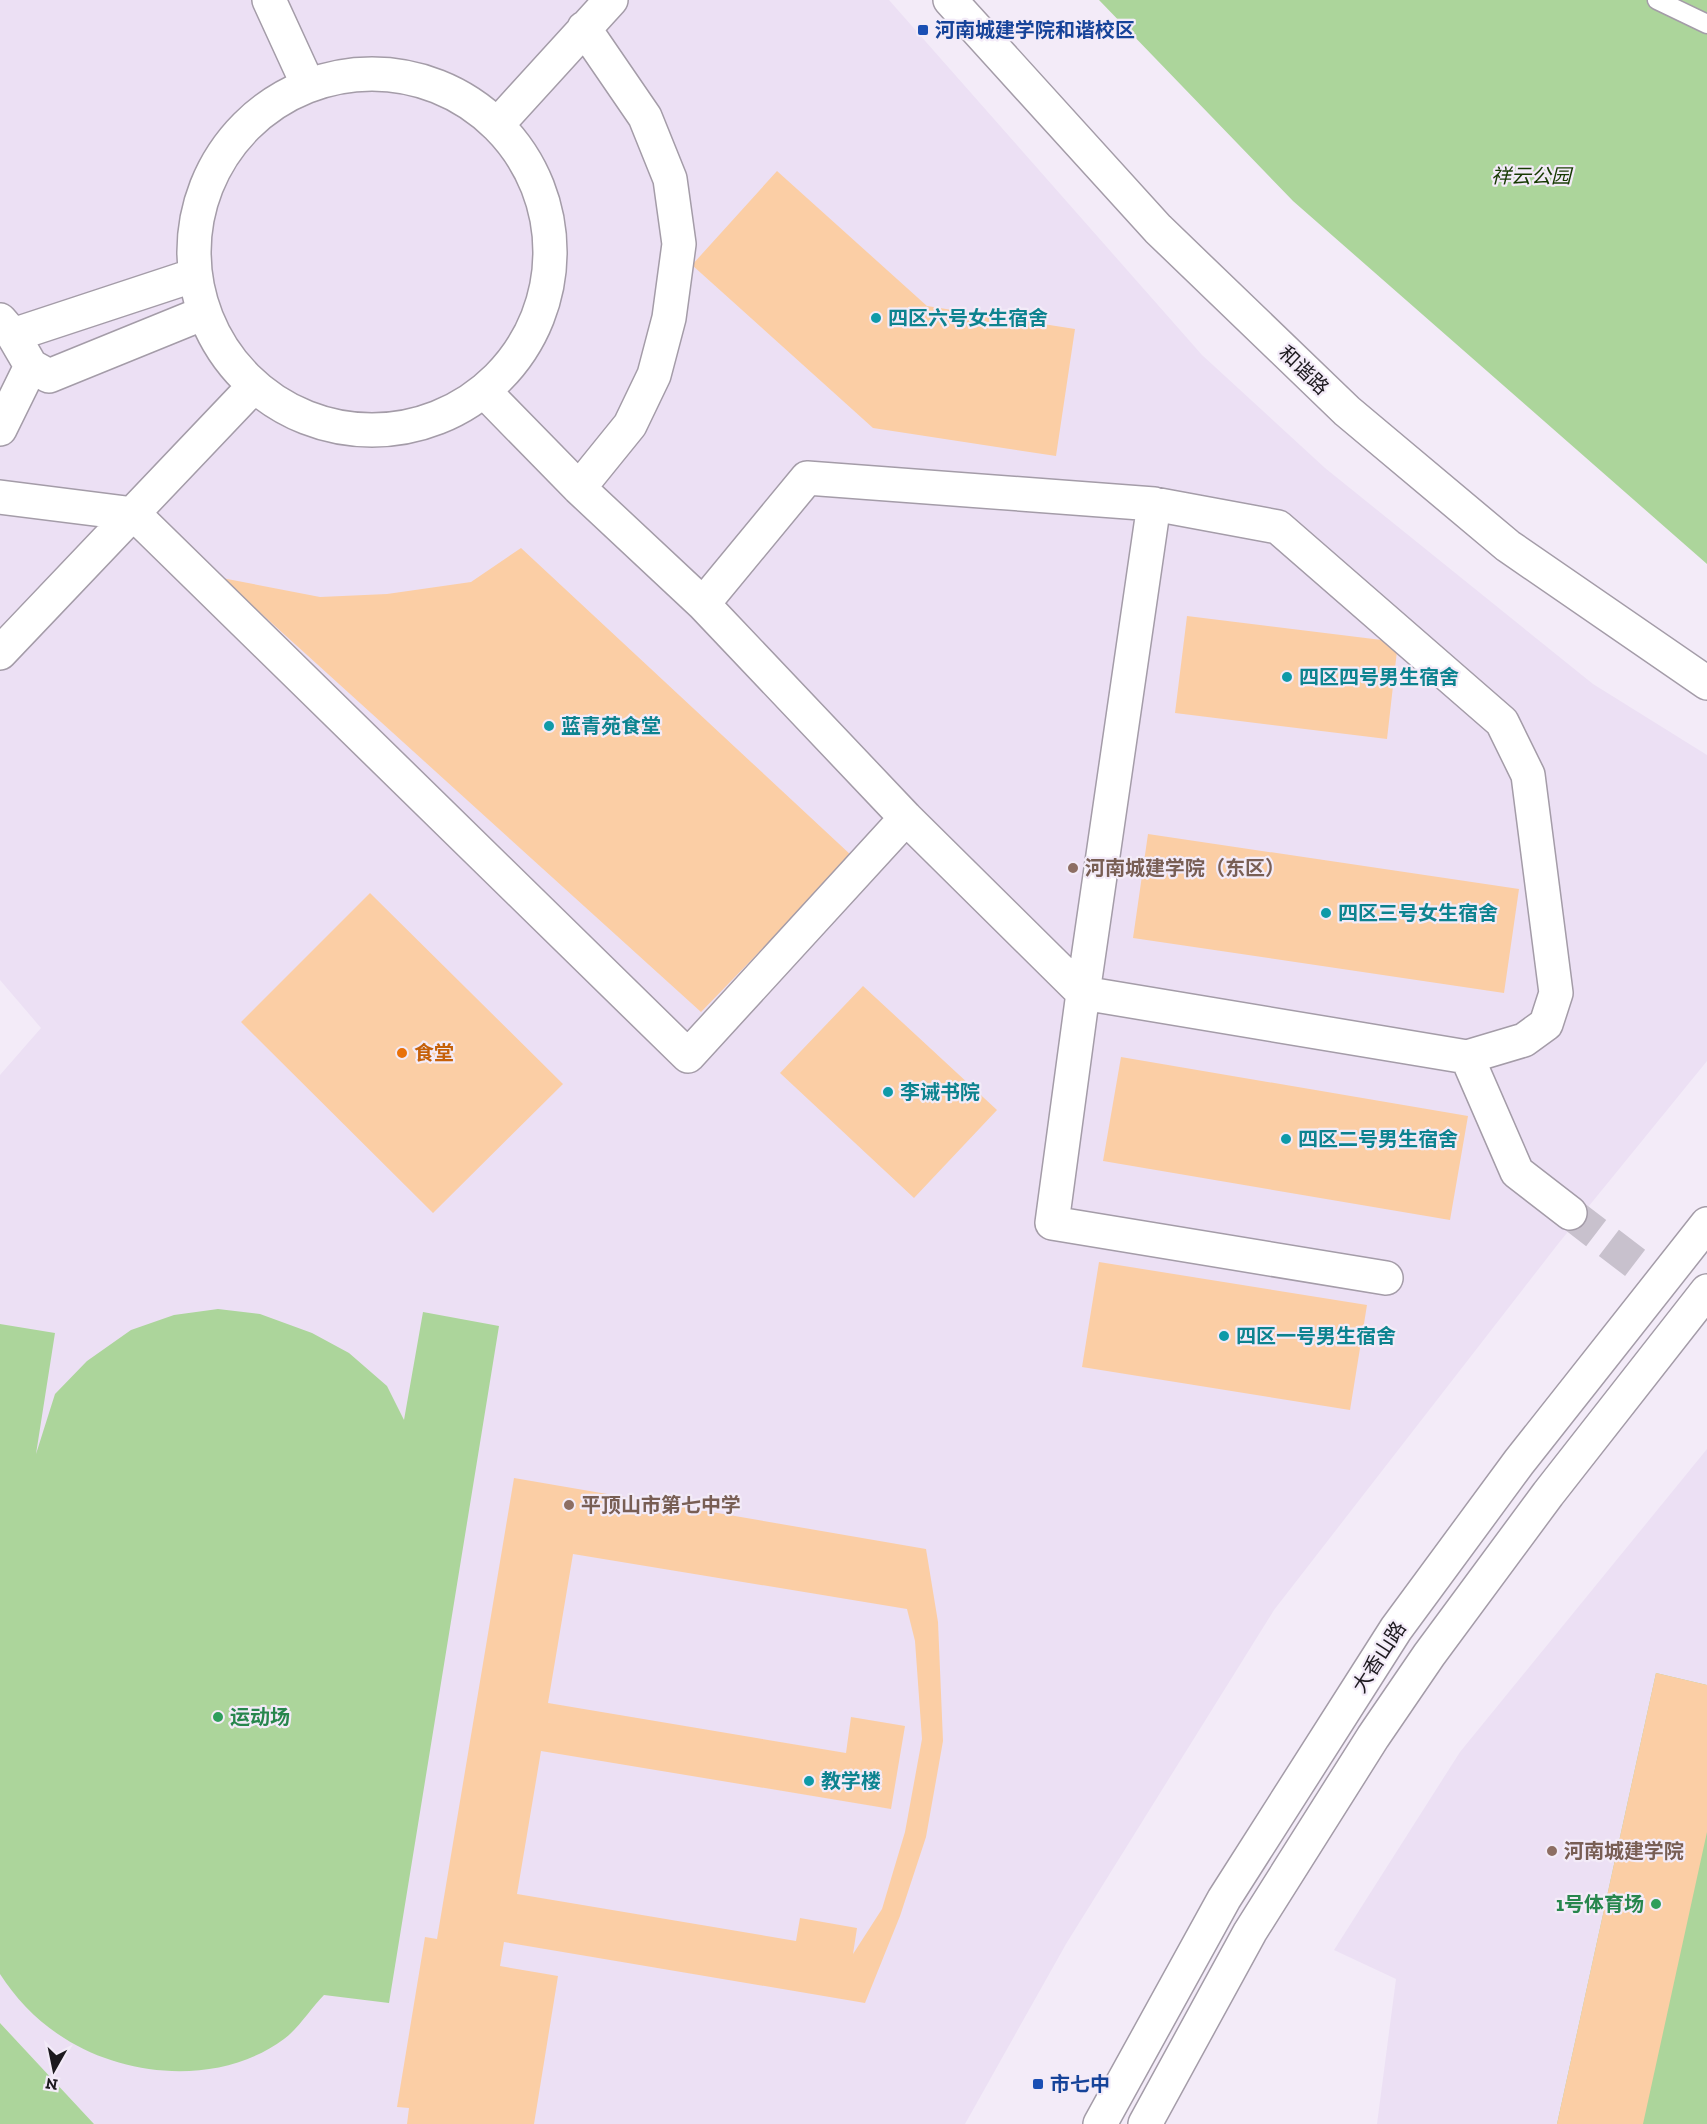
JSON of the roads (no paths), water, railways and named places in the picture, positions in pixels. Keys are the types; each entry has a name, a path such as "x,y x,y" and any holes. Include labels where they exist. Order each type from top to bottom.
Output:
{"street":[{"path":"269,0 308,85"},
{"path":"498,124 611,0"},
{"name":"和谐路","path":"950,0 1158,229 1347,411 1508,546 1707,683"},
{"path":"579,488 630,425 654,375 669,318 678,244 670,179 645,117 584,28"},
{"path":"388,74 428,82 465,100 498,124 522,153 539,187 549,223 551,261 546,297 532,333 512,364 484,391 455,410 423,423 388,429 352,429 318,422 285,407 254,386 217,341 204,314 195,275 194,236 202,197 219,161 243,129 273,103 308,85 348,75 388,74"},
{"path":"195,275 7,328 31,366 49,376 204,314"},
{"path":"0,429 31,366"},
{"path":"0,653 254,386"},
{"path":"484,391 579,488 703,604 906,818 1083,993 1467,1057 1524,1040 1546,1024 1556,993 1528,775 1502,722 1278,527 1154,504 807,478 703,604"},
{"path":"0,496 134,514 688,1056 906,818"},
{"path":"1154,504 1052,1223 1386,1278"},
{"path":"1467,1057 1517,1172 1570,1213"},
{"name":"大香山路","path":"1100,2124 1224,1899 1396,1629 1526,1452 1707,1224"},
{"name":"大香山路","path":"1145,2124 1250,1932 1373,1737 1429,1655 1542,1502 1707,1291"}],"lane":[{"path":"1657,0 1707,24"}],"tunnel":[{"path":"1570,1213 1707,1318"}],"place":[{"name":"河南城建学院和谐校区","path":"923,30"},
{"name":"四区六号女生宿舍","path":"876,318"},
{"name":"四区四号男生宿舍","path":"1287,677"},
{"name":"蓝青苑食堂","path":"549,726"},
{"name":"河南城建学院（东区）","path":"1073,868"},
{"name":"四区三号女生宿舍","path":"1326,913"},
{"name":"食堂","path":"402,1053"},
{"name":"李诫书院","path":"888,1092"},
{"name":"四区二号男生宿舍","path":"1286,1139"},
{"name":"四区一号男生宿舍","path":"1224,1336"},
{"name":"平顶山市第七中学","path":"569,1505"},
{"name":"运动场","path":"218,1717"},
{"name":"教学楼","path":"809,1781"},
{"name":"河南城建学院","path":"1552,1851"},
{"name":"1号体育场","path":"1656,1904"},
{"name":"市七中","path":"1038,2084"}],"park label":[{"name":"祥云公园","path":"1531,176"}]}
